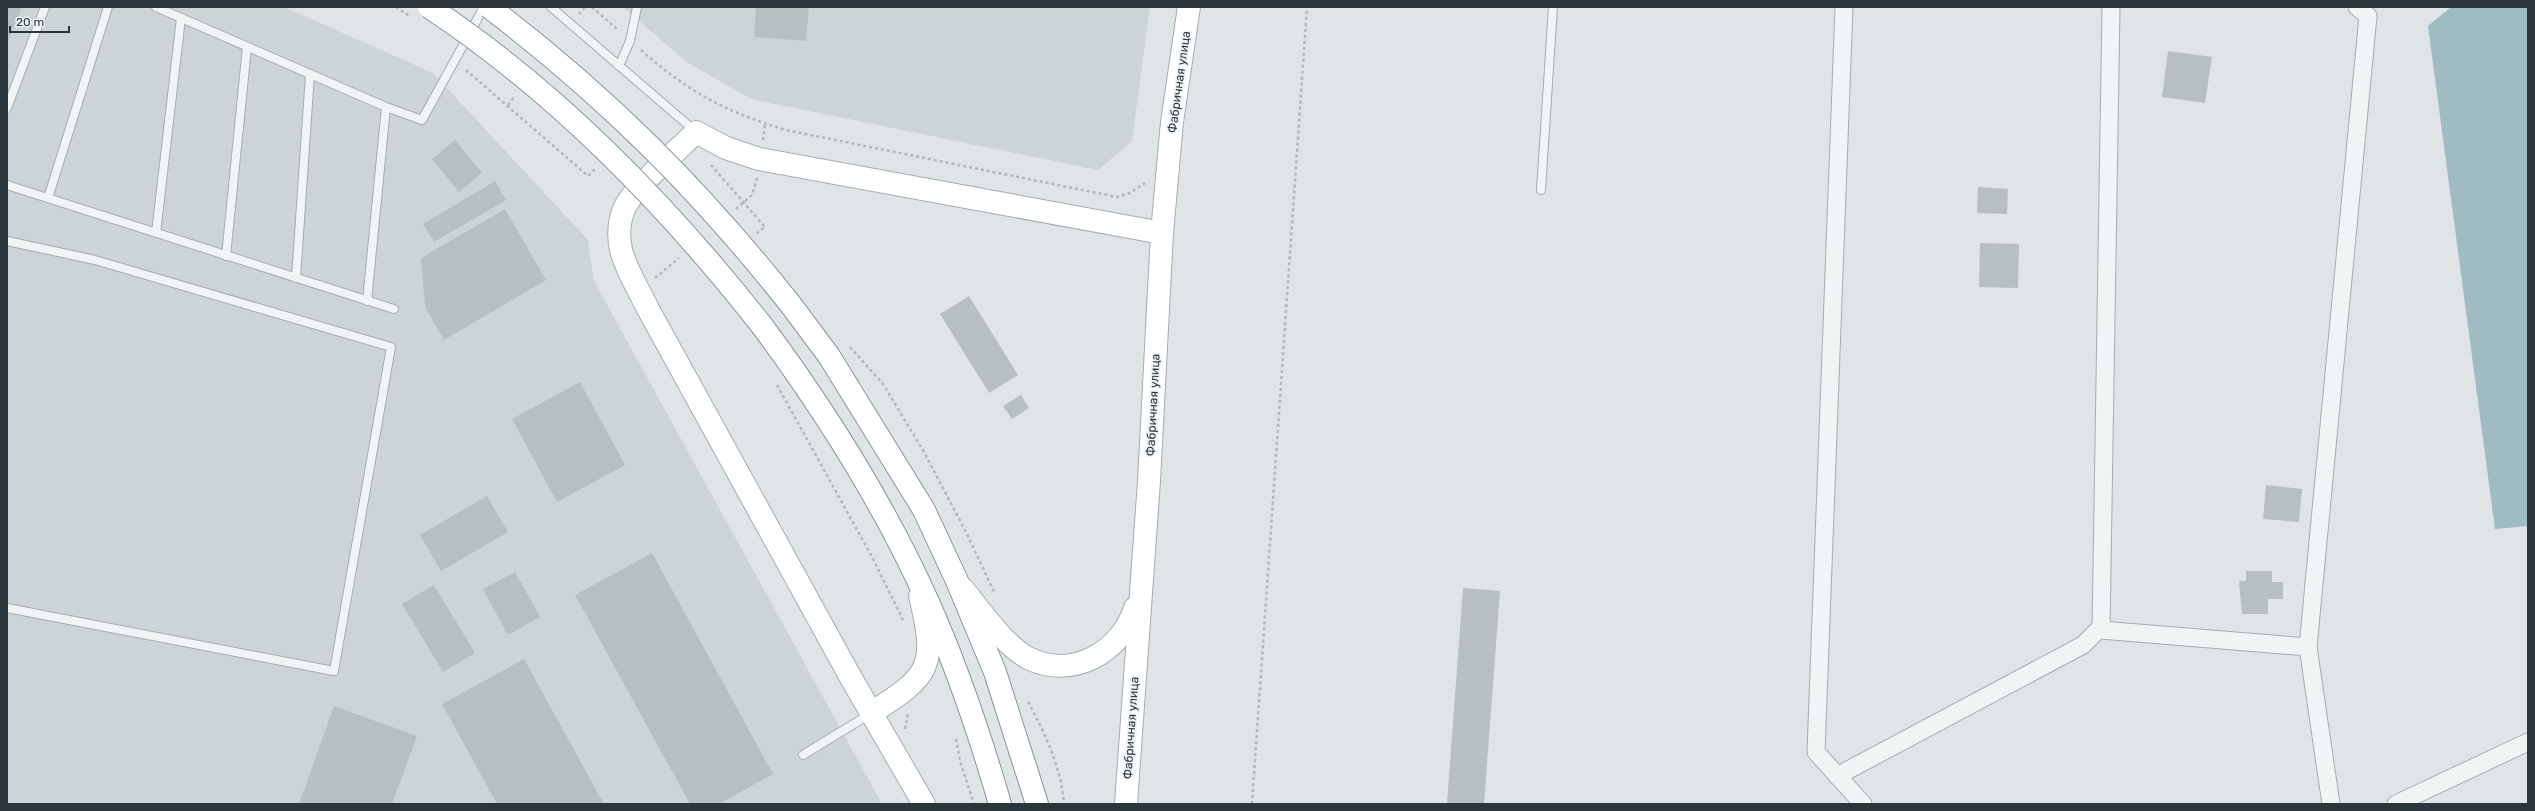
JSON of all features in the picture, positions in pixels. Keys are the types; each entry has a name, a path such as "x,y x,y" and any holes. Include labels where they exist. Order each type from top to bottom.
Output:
{"main road":[{"path":"489,7 580,80 638,132 741,241 829,356 924,510 957,581 994,672 1020,744 1037,804"},
{"name":"Фабричная улица","path":"1126,804 1141,586 1162,233 1172,122 1189,7"},
{"path":"422,13 518,74 613,158 714,264 800,376 838,435 879,505 916,578 961,685 1000,804"},
{"path":"924,804 871,713 648,309 623,256 619,234 621,218 626,205 636,191 696,132 726,148 759,159 1162,233"},
{"path":"871,713 914,684 922,674 927,662 926,619 916,578"},
{"path":"957,581 1004,637 1028,657 1046,663 1066,664 1085,662 1103,653 1120,638 1131,620 1141,586"}],"street":[{"path":"1844,7 1816,752 1863,804"},
{"path":"2111,7 2101,630 2308,647"},
{"path":"2330,804 2308,647 2368,16 2357,7"},
{"path":"1837,776 2083,645 2101,627"},
{"path":"2396,804 2528,742"}],"lane":[{"path":"7,108 45,7"},
{"path":"48,198 108,7"},
{"path":"156,7 386,107 422,120 484,7"},
{"path":"551,7 696,132"},
{"path":"619,66 630,41 637,7"},
{"path":"1541,190 1553,7"},
{"path":"156,233 181,18"},
{"path":"226,256 247,47"},
{"path":"296,278 310,74"},
{"path":"367,301 386,107"},
{"path":"7,185 394,309"},
{"path":"7,241 95,260 391,347 334,671 7,608"},
{"path":"803,755 871,713"}],"path":[{"path":"396,7 422,13"},
{"path":"592,7 668,75 712,102 743,117 786,130 1117,197 1141,188 1149,179"},
{"path":"1252,804 1307,7"},
{"path":"452,63 468,71 588,176 596,168"},
{"path":"514,95 520,100"},
{"path":"590,162 602,173"},
{"path":"712,165 765,227 756,234"},
{"path":"679,254 684,260"},
{"path":"848,345 883,384 924,452 968,534 997,598"},
{"path":"776,382 868,548 905,625"},
{"path":"1028,701 1046,734 1063,788 1064,804"},
{"path":"897,758 910,751 904,731 909,712"}],"shaded area":[{"path":"7,7 284,7 433,73 588,240 594,281 882,804 7,804"},
{"path":"623,7 1150,7 1132,141 1098,170 751,99 688,63"}],"water":[{"path":"2451,7 2528,7 2528,526 2495,529 2428,26"}],"building":[{"path":"7,7 22,7 7,43"},
{"path":"756,7 809,7 806,41 754,37"},
{"path":"2168,51 2212,57 2205,103 2162,97"},
{"path":"455,140 482,173 459,192 432,159"},
{"path":"495,181 506,200 434,242 423,224"},
{"path":"1978,187 2008,189 2007,214 1977,213"},
{"path":"505,209 546,280 444,340 425,307 421,258"},
{"path":"1980,243 2019,244 2018,288 1979,287"},
{"path":"969,296 1018,375 989,393 940,314"},
{"path":"580,382 625,465 557,502 512,419"},
{"path":"1021,395 1029,408 1012,419 1003,406"},
{"path":"2266,485 2302,489 2299,522 2263,519"},
{"path":"487,496 508,532 441,571 420,535"},
{"path":"652,553 773,774 719,804 690,804 575,595"},
{"path":"2246,571 2272,571 2272,582 2283,582 2283,599 2268,599 2268,614 2242,614 2239,581 2246,581"},
{"path":"515,572 540,617 508,635 483,589"},
{"path":"434,585 475,653 443,672 402,604"},
{"path":"1463,588 1500,591 1484,804 1447,804"},
{"path":"524,659 604,804 497,804 442,704"},
{"path":"334,706 417,736 392,804 299,804"}]}
